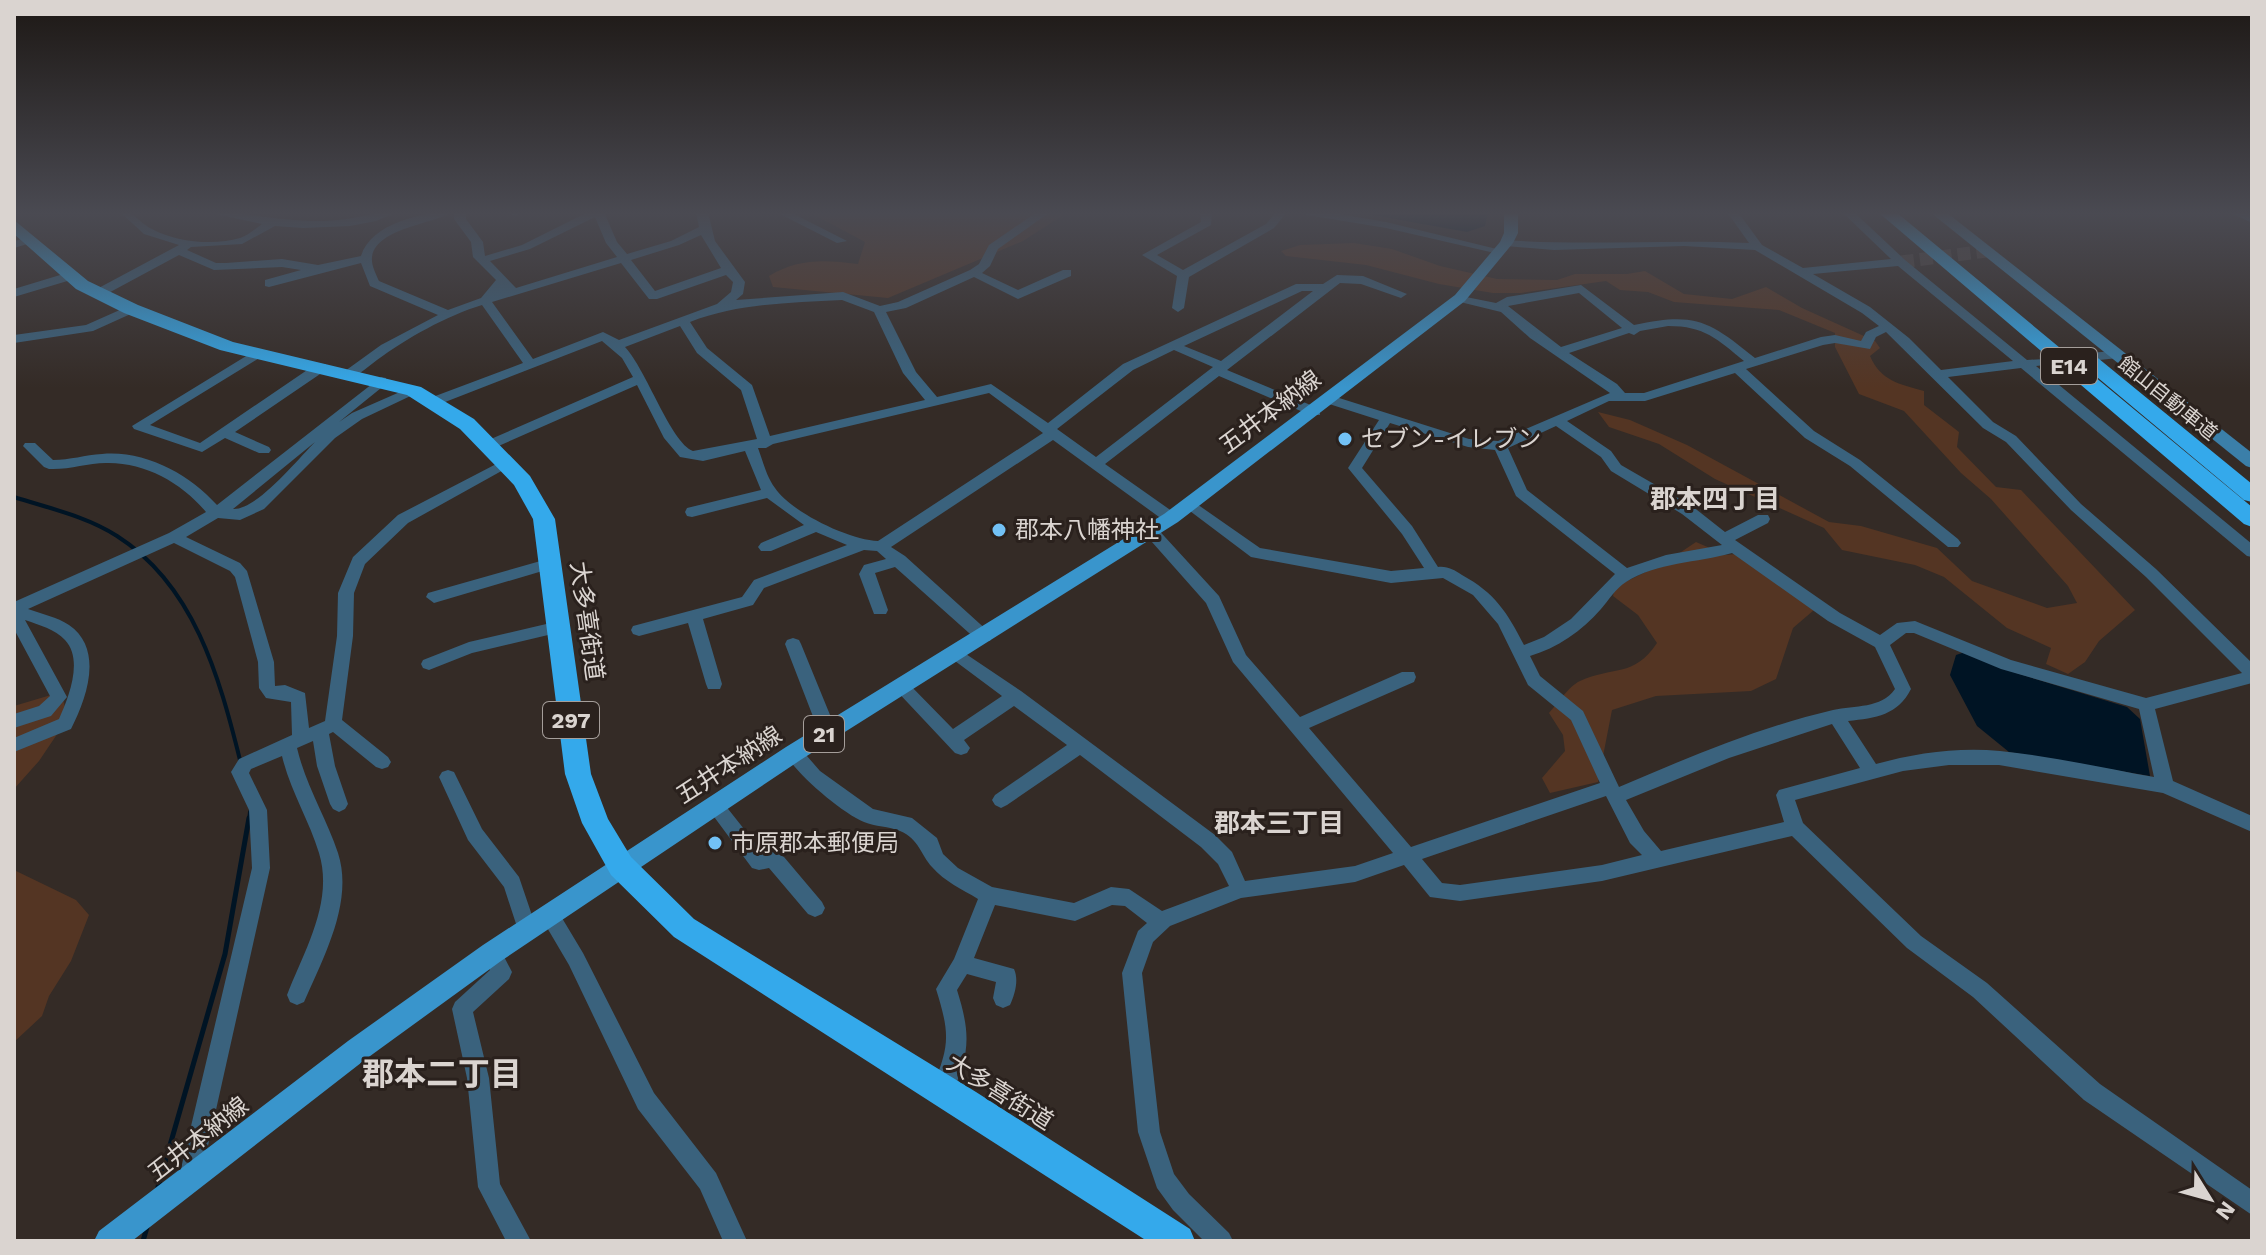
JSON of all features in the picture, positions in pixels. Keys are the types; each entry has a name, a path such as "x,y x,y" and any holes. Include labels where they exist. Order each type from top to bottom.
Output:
{"highway":[{"name":"大多喜街道","path":"63,271 97,294 131,309 256,354 381,381 424,396 489,445 540,509 551,563 578,774 596,823 621,866 684,928 943,1088 1178,1241"},
{"name":"館山自動車道","path":"1956,271 2252,519"},
{"name":"館山自動車道","path":"1979,271 2252,495"}],"main road":[{"name":"五井本納線","path":"109,1241 413,1008 549,914 794,753 957,654 1180,511 1323,406 1460,298 1483,271"}],"street":[{"path":"97,294 141,271"},
{"path":"269,283 313,271"},
{"path":"370,271 374,283 446,314"},
{"path":"493,271 514,291"},
{"path":"350,374 385,348 446,314 581,271"},
{"path":"633,271 653,296 726,271"},
{"path":"618,345 715,308 732,298 740,289 728,271"},
{"path":"715,308 843,296 879,310 902,305 977,271"},
{"path":"1175,271 1183,275"},
{"path":"1183,275 1191,271"},
{"path":"1802,272 1816,271"},
{"path":"1911,271 2252,552"},
{"path":"2009,271 2252,462"},
{"path":"1802,272 1866,310 1942,374 1988,425 2011,439 2076,507 2151,573 2252,675 2146,705 2007,665 1915,627 1903,627 1881,643"},
{"path":"974,273 1018,295 1067,273"},
{"path":"1178,308 1183,275"},
{"path":"14,293 70,276"},
{"path":"1098,462 1337,279 1349,277 1401,294"},
{"path":"485,301 502,280"},
{"path":"881,546 891,536 1049,432 1112,376 1300,287 1325,288"},
{"path":"1498,307 1507,301 1581,289 1634,331"},
{"path":"1460,298 1498,307 1612,387 1621,397"},
{"path":"485,301 530,364"},
{"path":"14,339 89,328 131,309"},
{"path":"879,310 910,373 933,401"},
{"path":"683,320 702,350 747,388 770,492 819,525 860,546"},
{"path":"1559,352 1675,322 1702,325 1753,362"},
{"path":"1172,345 1221,369 1323,406 1386,419 1483,447 1500,446 1595,401 1645,397 1821,341 1835,339 1866,346 1870,335 1887,327"},
{"path":"30,446 49,464 105,458 132,460 170,475 201,494 216,513 240,515 259,506 330,435 357,416 530,364 594,336 603,336 618,345 679,449 687,456 717,456 991,388 1049,432 1243,546 1272,557 1391,577 1445,572 1479,591 1504,621 1534,680 1577,716 1612,792 1637,837 1657,859"},
{"path":"256,354 139,426 202,448 321,367"},
{"path":"2090,357 2113,355"},
{"path":"1942,374 2040,362"},
{"path":"1736,367 1812,435 1855,463 1953,543"},
{"path":"489,445 639,379"},
{"path":"14,611 174,537 216,513 248,491 381,381"},
{"path":"1386,419 1355,468 1407,530 1433,571"},
{"path":"1221,1241 1181,1202 1165,1180 1149,1132 1132,973 1138,949 1161,922 1240,890 1355,874 1836,716 1873,711 1901,696 1903,689 1881,643 1834,617 1687,510 1616,468 1606,454 1557,420"},
{"path":"225,433 264,450"},
{"path":"1500,446 1521,493 1626,575"},
{"path":"297,995 331,902 333,881 330,856 305,804 311,734 335,691 345,636 346,593 358,561 403,519 507,464"},
{"path":"692,512 770,492"},
{"path":"1522,652 1536,649 1571,627 1591,611 1603,590 1626,575 1668,557 1714,554 1763,519"},
{"path":"766,547 819,525"},
{"path":"1149,529 1213,600 1239,658 1437,891 1445,894 1602,873 1795,827"},
{"path":"174,537 235,567 242,575 266,662 267,688 272,693 285,692 299,698 339,804"},
{"path":"639,630 747,601 759,584 860,546 881,546 984,637"},
{"path":"880,610 867,574 869,569 900,560"},
{"path":"434,597 551,563"},
{"path":"14,593 34,600"},
{"path":"14,611 59,697 45,711 14,721"},
{"path":"14,611 64,628 76,645 82,672 75,704 65,724 14,745"},
{"path":"694,614 714,684"},
{"path":"429,664 469,648 559,627"},
{"path":"793,644 828,732"},
{"path":"957,654 1208,841 1225,858 1240,890"},
{"path":"1297,726 1408,677"},
{"path":"901,687 957,743 1015,696"},
{"path":"2146,705 2165,786"},
{"path":"1836,716 1871,771"},
{"path":"190,1178 261,868 258,810 240,772 245,764 311,734 382,762"},
{"path":"1001,800 1079,746"},
{"path":"794,753 814,776 868,816 906,824 930,844 936,859 951,874 989,895 1075,912 1111,896 1129,898 1161,922"},
{"path":"2252,824 2165,786 1999,758 1949,758 1871,771 1785,795 1795,827 1914,942 1980,990 2092,1092 2252,1204"},
{"path":"448,777 475,834 512,883 527,930"},
{"path":"715,805 759,862 771,859 777,863 815,908"},
{"path":"943,1088 958,1058 961,1034 946,989 962,964 989,895"},
{"path":"549,914 576,959 646,1101 708,1181 734,1241"},
{"path":"492,953 502,972 462,1009 478,1078 489,1187 519,1241"},
{"path":"962,964 1007,976 1003,998"}],"shaded area":[{"path":"779,271 953,271 888,298 773,287 769,276"},
{"path":"1387,271 1460,271 1497,279 1557,280 1575,274 1645,271 1684,294 1732,299 1766,287 1802,308 1875,341 1880,348 1870,356 1880,371 1899,383 1924,391 1924,405 1959,432 1957,447 1996,487 2021,490 2135,610 2099,641 2085,662 2068,674 2046,664 2051,648 2007,628 1944,577 1915,565 1842,550 1824,528 1715,479 1659,444 1609,427 1598,412 1630,420 1687,445 1829,522 1861,526 1937,548 1972,581 2047,608 2077,603 2068,586 1991,499 1961,473 1904,411 1859,394 1835,347 1835,333 1779,310 1674,302 1648,292 1620,290 1606,281 1521,293 1493,293 1439,284"},
{"path":"1696,542 1726,555 1736,554 1814,610 1793,628 1776,679 1751,691 1656,696 1612,710 1598,782 1550,793 1542,778 1565,751 1563,735 1549,713 1576,683 1640,662 1657,643 1638,615 1613,596 1615,587 1666,562"},
{"path":"61,692 68,718 39,761 14,789 14,706"},
{"path":"14,870 76,900 89,915 71,961 49,996 42,1016 14,1042"}],"water":[{"path":"1965,652 2016,673 2127,707 2140,719 2150,776 2009,752 1977,726 1950,675 1956,655"}],"waterway":[{"path":"14,497 67,513 105,529 144,556 166,580 200,635 223,696 240,760"},
{"path":"249,820 250,812"},
{"path":"158,1187 225,954 249,818"},
{"path":"143,1241 147,1227"}],"tunnel":[{"path":"2040,362 2090,357"}],"place":[{"name":"セブン-イレブン","path":"1345,439"},
{"name":"郡本八幡神社","path":"999,530"},
{"name":"市原郡本郵便局","path":"715,843"}],"district":[{"name":"郡本四丁目","path":"1715,499"},
{"name":"郡本三丁目","path":"1279,823"},
{"name":"郡本二丁目","path":"442,1074"}]}
